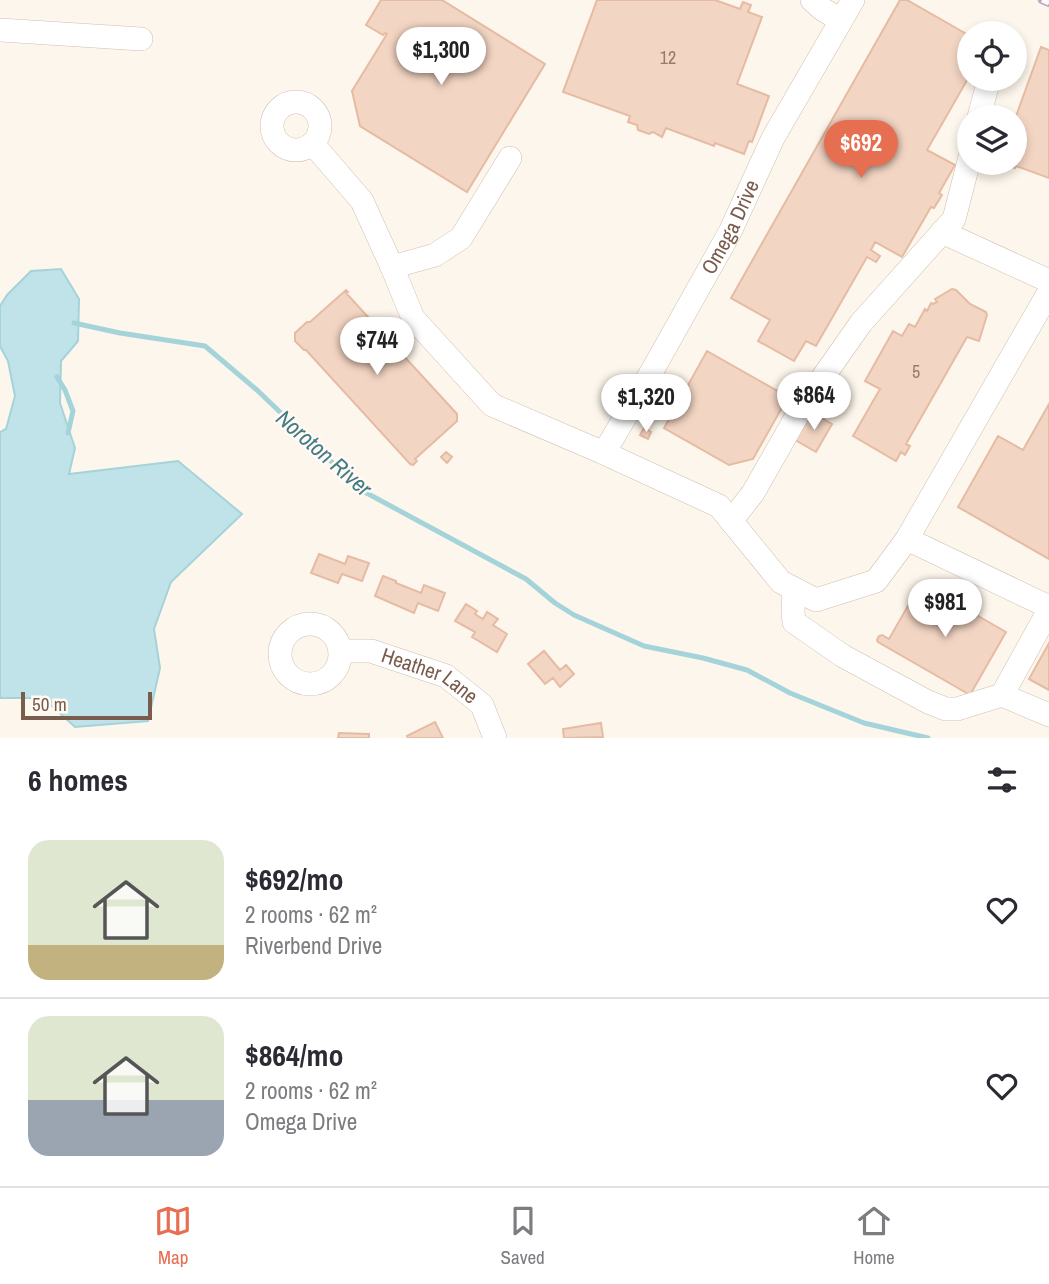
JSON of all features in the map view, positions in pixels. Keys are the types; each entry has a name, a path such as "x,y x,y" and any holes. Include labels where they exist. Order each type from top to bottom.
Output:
{"street":[{"path":"812,0 821,9 841,20"},
{"name":"Omega Drive","path":"604,453 730,232 773,138 853,0"},
{"path":"0,30 141,40"},
{"path":"313,144 362,201 413,318 492,405 719,506 781,582 816,600 876,581 907,538 1049,292"},
{"path":"393,267 435,255 461,238 510,158"},
{"path":"731,520 754,493 802,407 860,323 954,219 965,175"},
{"path":"942,232 1049,281"},
{"path":"907,538 1049,609 1002,695"},
{"path":"794,589 794,622 843,656 928,702 946,709 957,709 1002,695 1049,715"},
{"name":"Heather Lane","path":"341,651 372,651 446,676 482,705 495,738"}],"water":[{"path":"61,269 79,299 78,341 61,361 60,403 75,448 69,474 178,461 242,514 171,582 154,629 160,668 148,721 75,727 43,698 0,698 0,432 6,429 15,396 8,361 0,346 0,306 31,271"}],"building":[{"path":"381,0 442,0 545,64 467,192 360,126 352,91 387,34 383,35 366,25"},
{"path":"597,0 715,0 740,9 743,2 751,5 748,12 762,17 737,84 769,96 752,142 749,141 744,154 666,128 662,137 653,132 649,134 628,122 630,116 563,92"},
{"path":"900,0 907,0 957,29 957,91 961,91 927,150 955,165 939,193 942,195 934,208 931,207 902,257 875,242 871,250 880,256 876,262 867,257 816,346 806,341 794,361 758,341 770,320 731,298"},
{"path":"1041,47 1049,50 1049,178 1027,170 1027,105 1020,105"},
{"path":"952,289 970,304 986,312 979,341 967,337 906,444 910,446 905,455 901,452 896,461 853,436 880,389 865,381 893,331 902,336 909,324 915,327 925,309 927,311 931,303 937,302 935,299"},
{"path":"346,290 457,414 457,421 415,459 417,461 413,465 295,341 295,333"},
{"path":"707,351 788,397 753,459 729,465 664,428"},
{"path":"1049,404 1049,559 958,507 998,436 1023,450"},
{"path":"811,412 832,424 816,452 795,440"},
{"path":"644,428 651,432 648,439 640,435"},
{"path":"446,452 452,457 447,463 441,457"},
{"path":"319,554 345,564 348,556 369,563 362,581 342,574 338,583 311,573"},
{"path":"383,576 421,593 424,585 445,593 438,611 418,603 414,613 375,596"},
{"path":"921,583 1006,632 970,695 877,640 882,635 889,639"},
{"path":"466,604 483,619 487,612 498,619 493,625 507,634 497,652 472,637 475,632 455,621"},
{"path":"1049,643 1049,690 1029,679"},
{"path":"544,651 560,670 566,665 574,674 560,687 553,678 545,684 528,664"},
{"path":"435,722 443,738 408,738 407,736"},
{"path":"601,723 603,737 564,738 563,729"},
{"path":"339,733 369,734 369,738 338,738"}],"waterway":[{"name":"Noroton River","path":"74,323 205,346 257,390 361,490 526,579 574,615 644,646 747,670 790,693 864,723 928,738"},
{"name":"Noroton River","path":"57,377 73,411 68,433"}],"railway":[{"path":"1042,0 1049,3"}]}
